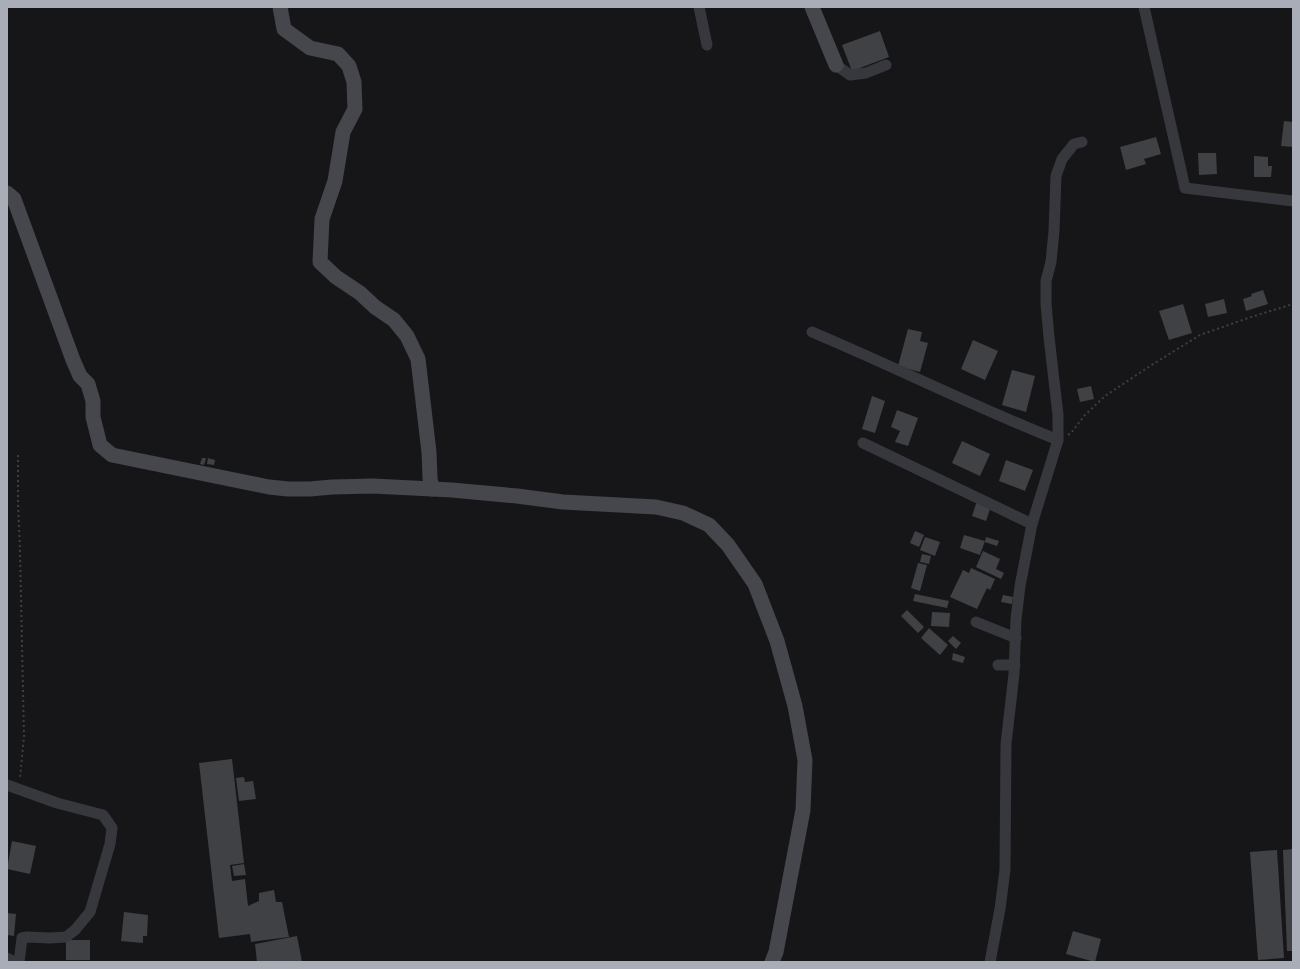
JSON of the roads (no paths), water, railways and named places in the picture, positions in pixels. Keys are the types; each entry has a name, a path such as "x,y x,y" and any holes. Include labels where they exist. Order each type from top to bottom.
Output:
{"street":[{"path":"280,7 284,29 310,48 338,54 350,66 354,82 355,109 343,132 335,181 322,219 320,262 336,277 360,293 375,307 394,320 407,336 418,359 432,489"},
{"path":"699,7 707,45"},
{"path":"812,7 836,65 850,75 866,73 886,66"},
{"path":"1144,7 1185,188 1293,201"},
{"path":"990,962 1000,909 1005,870 1006,744 1020,586 1032,524 1058,440 1058,415 1046,304 1046,281 1051,262 1054,231 1056,176 1062,159 1074,144 1082,142"},
{"path":"7,193 14,199 73,360 80,376 88,384 93,401 93,417 100,445 112,455 269,487 288,489 373,486 432,489 518,496 563,502 656,507 683,513 709,525 728,545 755,584 777,641 795,706 805,760 803,810 776,952 772,962"},
{"path":"812,332 997,415 1058,440"},
{"path":"863,443 1032,524"},
{"path":"976,622 1016,638"},
{"path":"998,664 1014,665"},
{"path":"7,785 57,803 103,815 112,828 110,844 90,912 75,930 66,936 50,938 22,938 19,962"},
{"path":"7,958 14,962"}]}
